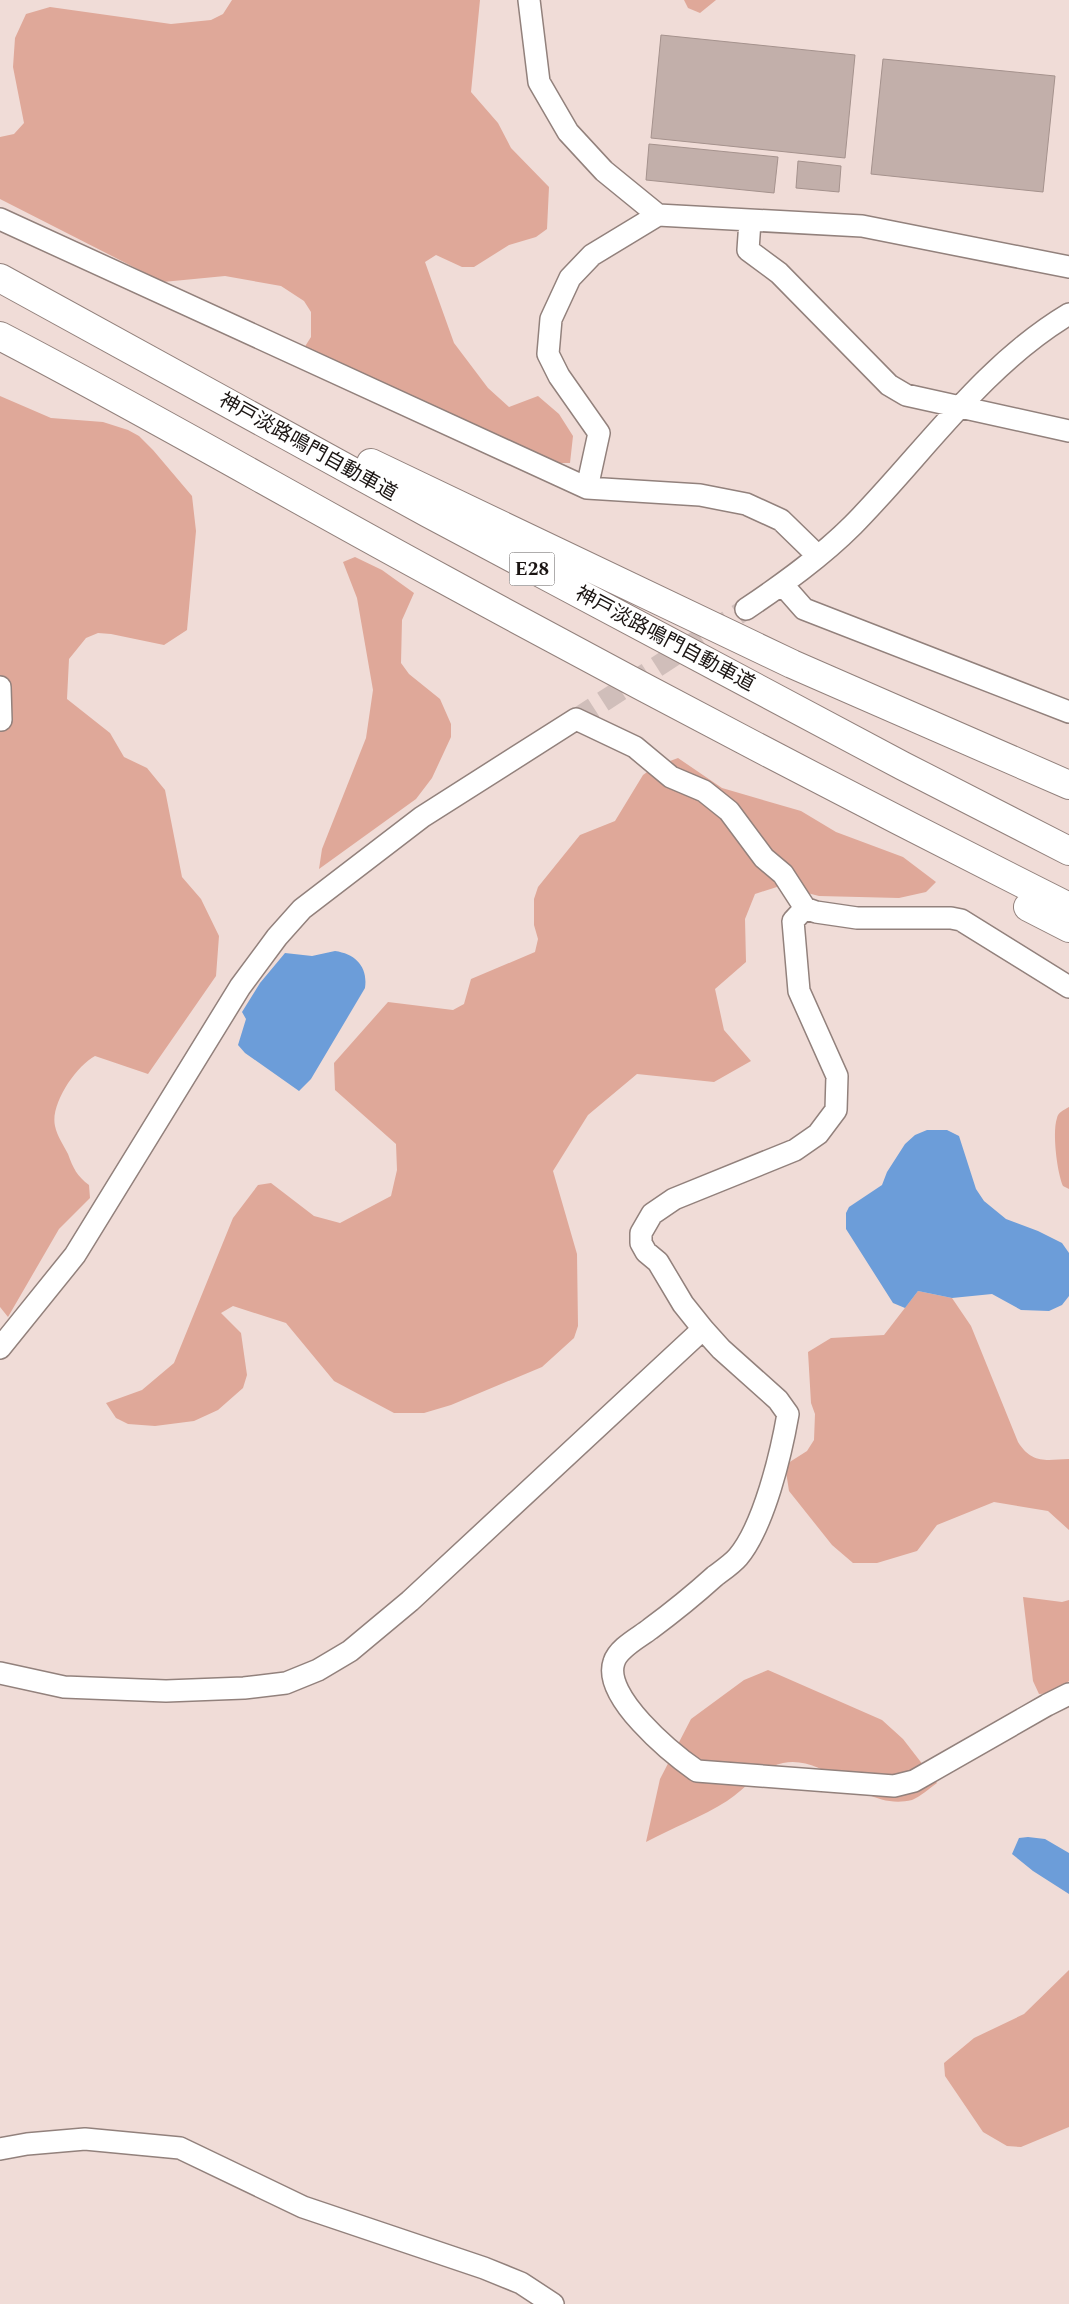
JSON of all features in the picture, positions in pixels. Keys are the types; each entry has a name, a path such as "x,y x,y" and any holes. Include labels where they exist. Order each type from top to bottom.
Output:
{"highway":[{"name":"神戸淡路鳴門自動車道","path":"0,278 120,342 428,513 903,766 1069,851"},
{"name":"E28","path":"0,336 98,387 440,577 692,714 1069,907"},
{"path":"120,342 783,660 1069,785"},
{"path":"440,577 519,630 777,778 1069,928"}],"street":[{"path":"530,0 539,82 568,132 604,171 658,215"},
{"path":"587,488 599,433 558,376 548,354 551,319 570,278 592,255 658,215 862,226 1069,267"},
{"path":"0,219 587,488 708,496 746,504 781,520 818,556"},
{"path":"750,221 748,250 779,273 889,384 906,395 1069,431"},
{"path":"746,609 818,556 852,526 1010,356 1048,326 1069,314"},
{"path":"782,584 804,609 1069,712"},
{"path":"0,687 1,720"},
{"path":"0,1348 75,1255 240,987 256,963 302,909 422,817 576,719 635,747 671,777 704,791 729,811 764,858 783,874 805,908 816,912 857,918 951,918 961,920 1069,987"},
{"path":"805,908 793,921 800,991 837,1076 836,1110 818,1134 795,1150 674,1199 652,1214 641,1233 641,1243 646,1252 658,1262 684,1304 703,1329 721,1349 778,1400 788,1414 782,1447 757,1524 738,1556 686,1602 623,1650 614,1661 612,1682 633,1713 673,1755 697,1771 894,1786 914,1781 1069,1694"},
{"path":"0,1673 64,1687 166,1691 244,1688 286,1683 318,1670 350,1651 410,1601 703,1329"},
{"path":"0,2149 27,2144 85,2139 180,2148 303,2207 484,2268 521,2284 553,2304"}],"shaded area":[{"path":"232,0 480,0 471,92 498,123 511,148 549,187 547,229 536,237 509,245 474,267 462,267 436,255 425,262 454,343 488,388 509,407 538,396 559,414 573,436 570,463 544,463 304,348 311,337 311,312 304,301 281,286 225,276 163,282 0,199 0,137 14,134 24,123 13,67 15,38 26,14 50,7 171,24 211,20 223,14"},
{"path":"684,0 716,0 700,13 688,8"},
{"path":"0,396 51,418 103,422 128,430 139,436 153,450 192,496 196,531 187,630 164,645 111,634 98,633 86,638 69,659 67,699 110,733 124,757 147,768 165,790 182,877 201,899 219,936 216,976 148,1074 95,1056 80,1068 66,1086 56,1107 55,1126 78,1175 89,1185 90,1198 59,1229 8,1317 0,1307"},
{"path":"355,557 382,570 414,593 402,620 401,663 409,674 440,699 451,724 451,737 432,778 416,799 319,869 322,849 366,738 373,690 357,598 343,562"},
{"path":"678,758 722,788 801,811 836,832 903,857 936,882 926,892 899,898 819,896 780,886 755,894 745,919 746,962 715,989 724,1030 751,1061 714,1082 637,1074 588,1115 553,1171 577,1254 578,1326 574,1338 542,1367 451,1405 424,1413 394,1413 334,1381 286,1323 233,1306 221,1313 241,1333 247,1375 243,1388 218,1410 194,1421 155,1426 128,1424 116,1418 106,1403 142,1390 174,1363 233,1218 258,1185 271,1183 314,1216 340,1223 391,1196 397,1170 396,1144 335,1090 334,1063 388,1002 453,1010 464,1004 471,979 535,952 538,939 534,925 534,899 538,887 580,835 615,821 643,775 654,767"},
{"path":"1069,1107 1069,1189 1063,1186 1061,1180 1055,1133 1059,1114"},
{"path":"918,1291 952,1298 971,1326 1018,1442 1023,1449 1028,1454 1040,1459 1069,1459 1069,1530 1048,1511 994,1502 937,1525 917,1551 877,1563 853,1563 832,1545 789,1491 785,1465 807,1451 814,1440 815,1414 811,1403 808,1352 831,1338 884,1335"},
{"path":"1023,1597 1062,1602 1069,1600 1069,1681 1054,1693 1039,1694 1033,1681"},
{"path":"768,1670 882,1720 903,1739 937,1783 912,1800 894,1801 877,1798 815,1767 800,1762 783,1763 768,1769 717,1807 646,1842 660,1779 691,1719 744,1680"},
{"path":"1069,1970 1069,2127 1021,2147 1007,2146 983,2132 945,2076 944,2063 974,2038 1024,2014"}],"water":[{"path":"335,951 355,958 365,974 365,988 311,1079 299,1091 245,1053 238,1045 246,1019 242,1012 260,983 285,953 312,956"},
{"path":"927,1130 947,1130 959,1136 976,1189 984,1201 1006,1219 1038,1231 1062,1243 1069,1253 1069,1296 1062,1305 1049,1311 1021,1310 992,1294 952,1298 918,1291 905,1308 893,1303 846,1229 846,1213 849,1207 882,1185 887,1172 905,1144 915,1135"},
{"path":"1019,1838 1045,1839 1069,1853 1069,1894 1033,1871 1012,1854"}],"building":[{"path":"661,35 855,55 845,158 651,138"},
{"path":"883,59 1055,76 1043,192 871,174"},
{"path":"649,144 778,157 774,193 646,180"},
{"path":"798,161 841,166 839,192 796,188"}],"tunnel":[{"path":"576,719 746,609"}]}
